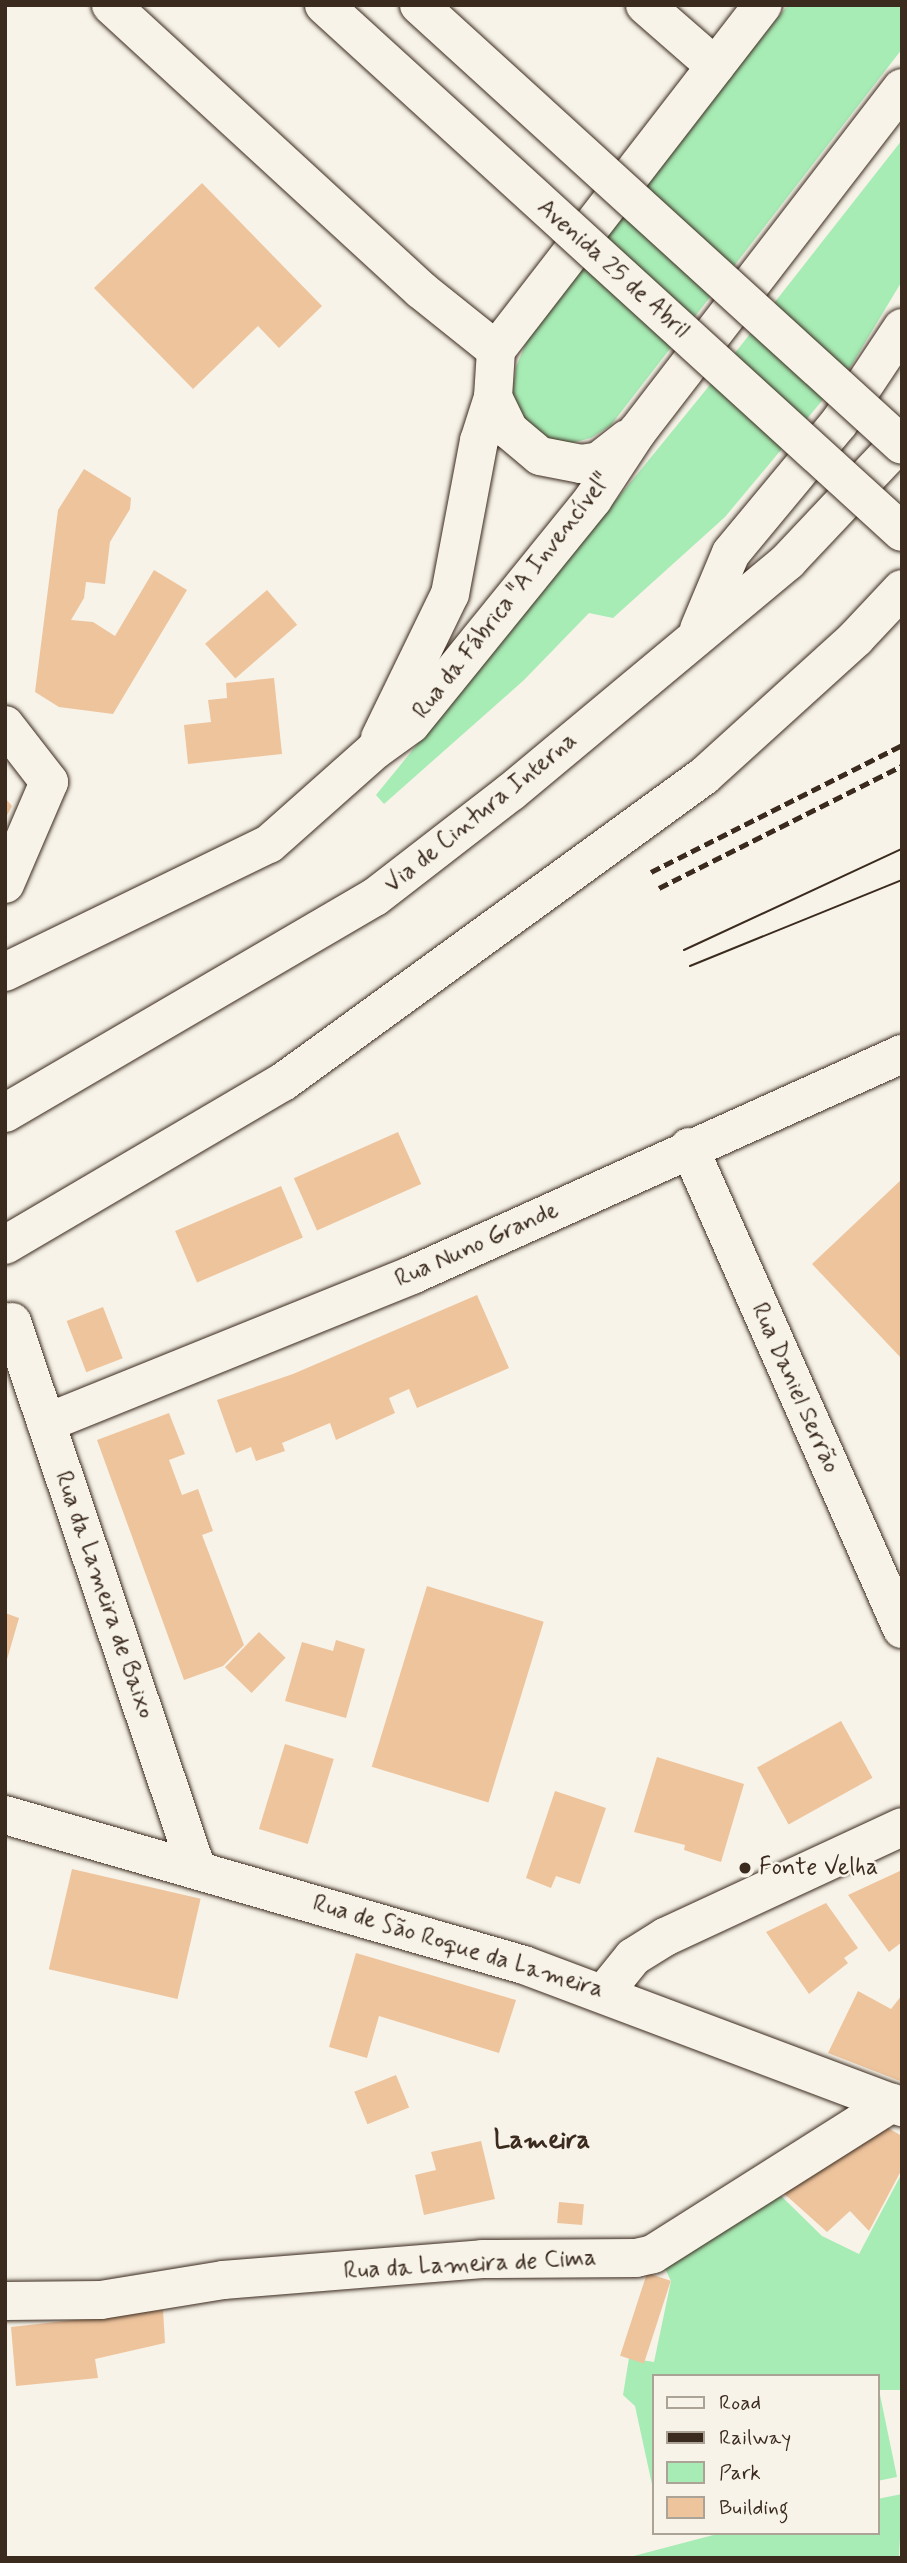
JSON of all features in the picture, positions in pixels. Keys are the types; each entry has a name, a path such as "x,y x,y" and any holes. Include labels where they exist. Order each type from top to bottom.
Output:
{"main road":[{"path":"111,5 421,290 496,350 764,5"},
{"name":"Avenida 25 de Abril","path":"324,5 902,532"},
{"path":"419,5 888,457"},
{"path":"645,5 715,66"},
{"name":"Rua da Fábrica \"A Invencível\"","path":"5,972 268,844 375,750 411,724 593,499 637,432 902,88"},
{"path":"697,634 732,553 839,423 902,328"},
{"name":"Rua da Fábrica \"A Invencível\"","path":"375,750 450,594 479,441 493,397 496,350"},
{"name":"Rua da Fábrica \"A Invencível\"","path":"493,397 521,444 559,461 599,461 637,432"},
{"name":"Via de Cintura Interna","path":"5,1113 375,897 511,792 697,634 788,561 902,440"},
{"path":"5,1245 283,1082 692,784 856,638 902,589"},
{"path":"5,725 49,782 5,884"},
{"name":"Rua Nuno Grande","path":"46,1423 412,1275 689,1147 902,1054"},
{"name":"Rua Daniel Serrão","path":"689,1147 900,1620"},
{"name":"Rua da Lameira de Baixo","path":"12,1322 196,1867"},
{"name":"Rua de São Roque da Lameira","path":"5,1815 196,1867 604,1993 897,2105"},
{"path":"604,1993 633,1957 665,1937 902,1827"},
{"name":"Rua da Lameira de Cima","path":"5,2301 101,2301 223,2280 482,2259 636,2259 653,2254 897,2105"}],"green space":[{"path":"788,5 902,5 902,49 611,425 591,438 568,444 534,434 511,404 516,367 536,319"},
{"path":"902,140 902,281 851,366 725,517 613,618 589,613 524,680 384,804 376,795 709,386"},
{"path":"902,2173 902,2390 879,2390 879,2374 652,2374 652,2484 635,2406 623,2395 629,2358 654,2362 671,2281 661,2260 776,2191 822,2236 859,2254"},
{"path":"879,2390 897,2477 879,2481"},
{"path":"902,2494 899,2558 626,2558 713,2535 879,2535 879,2499"}],"building":[{"path":"202,183 322,306 279,348 258,326 193,389 94,288"},
{"path":"84,469 131,498 130,509 110,542 105,584 86,582 84,598 71,620 93,622 115,636 154,570 187,590 113,714 59,707 35,692 58,510"},
{"path":"267,590 297,625 235,679 205,644"},
{"path":"274,678 282,754 188,764 184,725 211,722 208,700 227,698 226,683"},
{"path":"5,798 12,806 5,819"},
{"path":"398,1132 421,1184 317,1230 294,1178"},
{"path":"902,1179 902,1359 812,1264"},
{"path":"281,1186 303,1238 197,1282 175,1231"},
{"path":"477,1295 509,1368 417,1408 409,1389 389,1398 395,1413 336,1440 330,1423 282,1443 285,1451 256,1461 251,1447 236,1453 217,1400 293,1374"},
{"path":"103,1307 123,1358 86,1372 67,1321"},
{"path":"169,1413 185,1454 169,1460 182,1495 198,1489 213,1531 202,1535 244,1645 223,1666 184,1680 97,1440"},
{"path":"427,1586 544,1622 488,1802 372,1767"},
{"path":"5,1613 19,1618 6,1663 5,1663"},
{"path":"259,1632 286,1658 252,1693 225,1667"},
{"path":"336,1640 365,1649 346,1718 285,1701 302,1642 333,1651"},
{"path":"841,1721 873,1778 789,1824 757,1768"},
{"path":"285,1744 334,1759 308,1844 259,1829"},
{"path":"657,1757 744,1784 721,1862 684,1850 685,1845 634,1832"},
{"path":"555,1791 606,1808 580,1884 556,1876 551,1888 526,1878"},
{"path":"72,1869 201,1899 177,1999 49,1969"},
{"path":"902,1870 902,1942 889,1952 848,1895"},
{"path":"826,1903 858,1948 844,1958 848,1963 809,1994 766,1932"},
{"path":"356,1953 516,2000 499,2053 379,2016 367,2058 329,2047"},
{"path":"858,1991 891,2009 902,1995 900,2081 828,2053"},
{"path":"396,2075 409,2107 367,2124 354,2092"},
{"path":"881,2124 902,2136 902,2169 869,2231 850,2211 827,2232 779,2189"},
{"path":"481,2141 495,2199 424,2215 415,2175 436,2170 431,2152"},
{"path":"559,2202 584,2204 582,2225 557,2223"},
{"path":"647,2273 671,2281 644,2363 620,2356"},
{"path":"163,2310 165,2343 95,2359 98,2378 16,2386 11,2327"}],"tram line":[{"path":"684,950 902,849"},
{"path":"690,966 902,880"}],"railway":[{"path":"651,872 902,745"},
{"path":"659,888 902,766"}],"place":[{"name":"Fonte Velha","path":"745,1868"}],"district":[{"name":"Lameira","path":"542,2142"}]}
